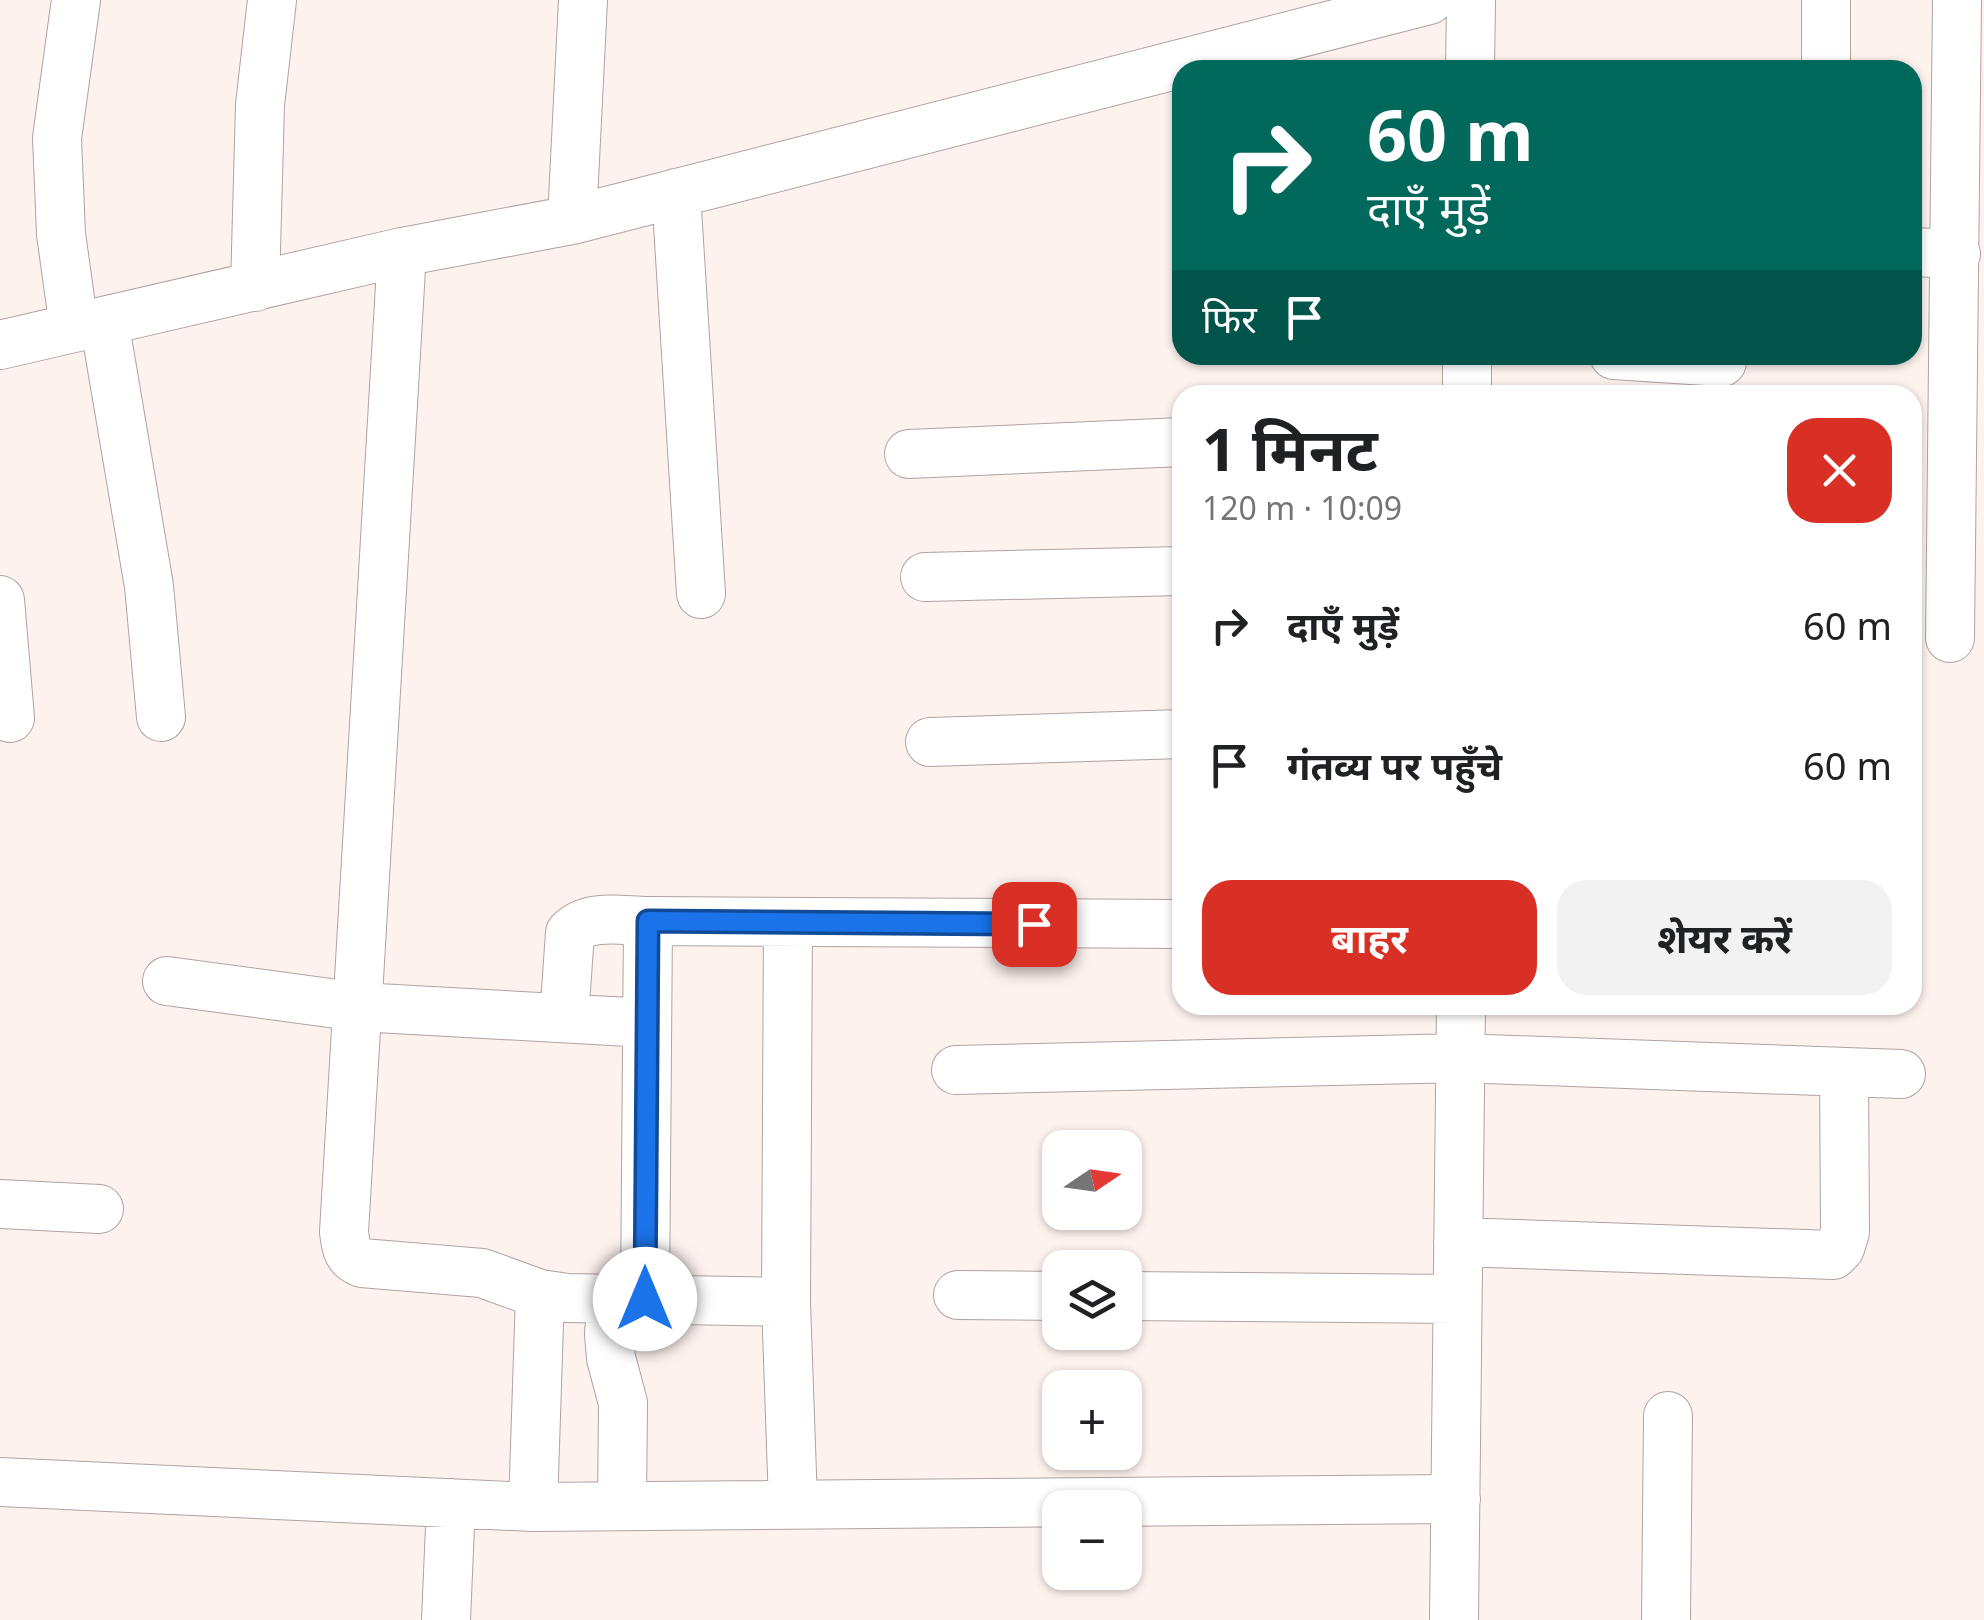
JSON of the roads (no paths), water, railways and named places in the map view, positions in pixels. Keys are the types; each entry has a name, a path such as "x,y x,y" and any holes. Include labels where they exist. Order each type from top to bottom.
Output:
{"street":[{"path":"76,0 57,138 61,234 89,324 149,586 162,717"},
{"path":"255,287 260,105 272,0"},
{"path":"572,220 583,0"},
{"path":"1195,60 1429,0"},
{"path":"1470,60 1471,0"},
{"path":"1826,0 1826,60"},
{"path":"1950,638 1968,542 1934,253 1956,0"},
{"path":"0,345 402,252 572,220 1172,66"},
{"path":"676,193 701,594"},
{"path":"402,252 344,1232 347,1252 362,1263 482,1272 540,1294 786,1302"},
{"path":"909,454 1172,442"},
{"path":"925,577 1172,571"},
{"path":"0,600 10,718"},
{"path":"930,742 1172,734"},
{"path":"564,1018 570,933 591,920 1172,924"},
{"path":"622,1505 623,1403 609,1334 629,1299 647,1023 648,921"},
{"path":"788,922 786,1302 794,1504"},
{"path":"167,981 359,1007 647,1023"},
{"path":"1454,1620 1460,1015"},
{"path":"956,1070 1460,1058 1901,1074"},
{"path":"1458,1242 1833,1255 1840,1248 1844,1232 1844,1072"},
{"path":"0,1204 100,1209"},
{"path":"534,1507 540,1294"},
{"path":"958,1295 1042,1296"},
{"path":"1142,1296 1458,1299"},
{"path":"1666,1620 1668,1416"},
{"path":"0,1482 534,1507 1456,1499"},
{"path":"446,1620 451,1503"}]}
